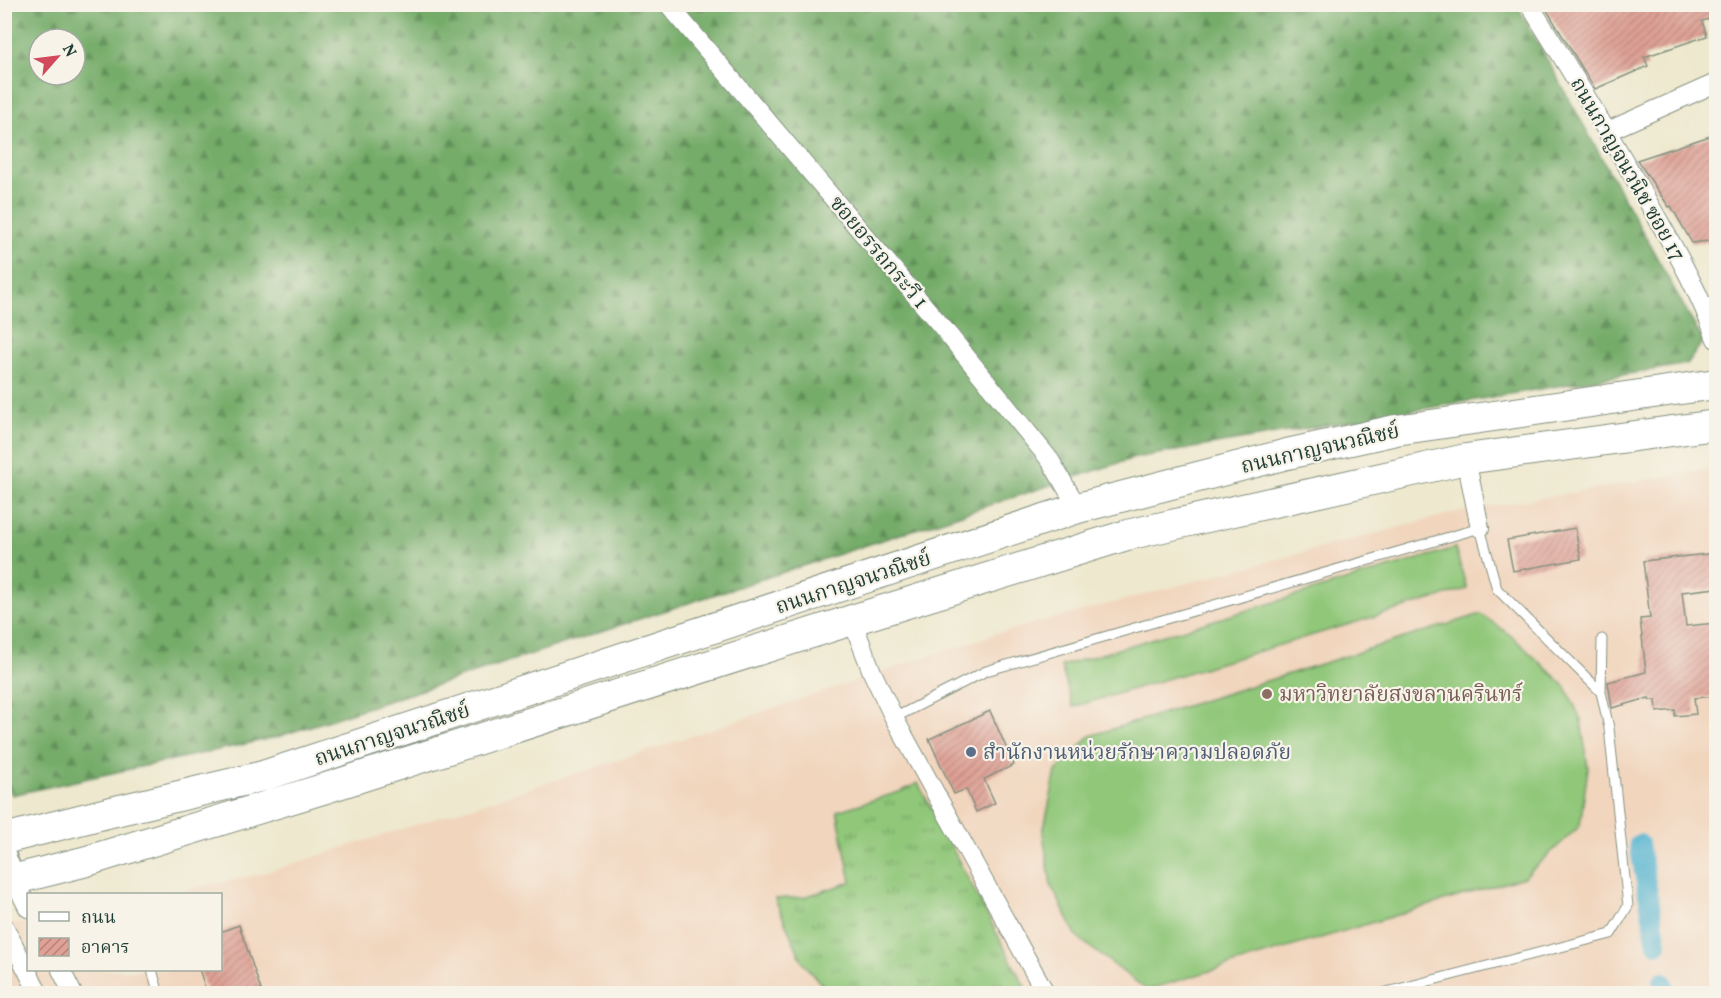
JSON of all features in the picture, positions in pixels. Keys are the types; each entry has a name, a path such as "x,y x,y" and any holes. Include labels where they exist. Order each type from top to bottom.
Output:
{"main road":[{"name":"ถนนกาญจนวณิชย์","path":"4,839 263,776 1078,508 1287,454 1396,430 1716,384"},
{"name":"ถนนกาญจนวณิชย์","path":"8,872 87,861 326,788 1127,535 1466,459 1716,425"},
{"path":"838,587 852,620"}],"street":[{"name":"ซอยอรรถกระวี 1","path":"668,4 1036,442 1050,460 1078,508"},
{"name":"ถนนกาญจนวนิช ซอย 17","path":"1530,4 1608,131 1689,275 1707,312 1716,339"},
{"path":"1608,131 1716,83"},
{"path":"1466,459 1480,528"},
{"path":"852,620 872,672 894,718 1046,993"},
{"path":"8,872 27,906"},
{"path":"4,926 27,970"},
{"path":"28,971 39,993"},
{"path":"62,971 73,993"}],"lane":[{"path":"894,718 986,671 1480,528 1497,589 1601,692"},
{"path":"1379,993 1393,992 1611,934 1628,906 1609,728 1601,692 1602,639"},
{"path":"153,971 159,993"}],"shaded area":[{"name":"มหาวิทยาลัยสงขลานครินทร์","path":"1716,468 1716,993 5,994 4,925 27,922 27,971 222,971 222,893 169,893 258,875 641,753 995,634 1453,513"}],"green space":[{"path":"5,5 1517,5 1703,341 1687,364 1134,458 277,737 12,795 5,780"},
{"path":"1455,548 1467,589 1073,707 1061,666"},
{"path":"1481,614 1513,637 1566,687 1581,720 1588,768 1580,826 1524,877 1147,990 1077,937 1051,885 1043,833 1056,771 1090,736"},
{"path":"918,783 1028,993 829,993 803,963 775,899 804,897 851,882 837,811 902,791"}],"building":[{"path":"1543,4 1716,4 1716,17 1702,21 1707,36 1644,57 1648,66 1595,89"},
{"path":"1710,136 1716,147 1716,240 1692,243 1671,206 1669,207 1637,160"},
{"path":"1575,528 1581,559 1513,571 1507,540"},
{"path":"1716,553 1716,588 1682,592 1686,626 1716,623 1716,696 1694,698 1696,714 1675,716 1675,710 1657,712 1656,700 1649,698 1612,708 1608,682 1646,672 1640,619 1650,618 1643,561"},
{"name":"สำนักงานหน่วยรักษาความปลอดภัย","path":"990,711 1014,765 984,779 995,803 976,812 966,789 954,794 929,739"},
{"path":"239,925 262,993 207,993 200,971 222,971 222,931"}],"waterway":[{"path":"1639,844 1657,944"},
{"path":"1663,982 1666,994"}],"place":[{"name":"มหาวิทยาลัยสงขลานครินทร์","path":"1267,694"},
{"name":"สำนักงานหน่วยรักษาความปลอดภัย","path":"971,752"}]}
